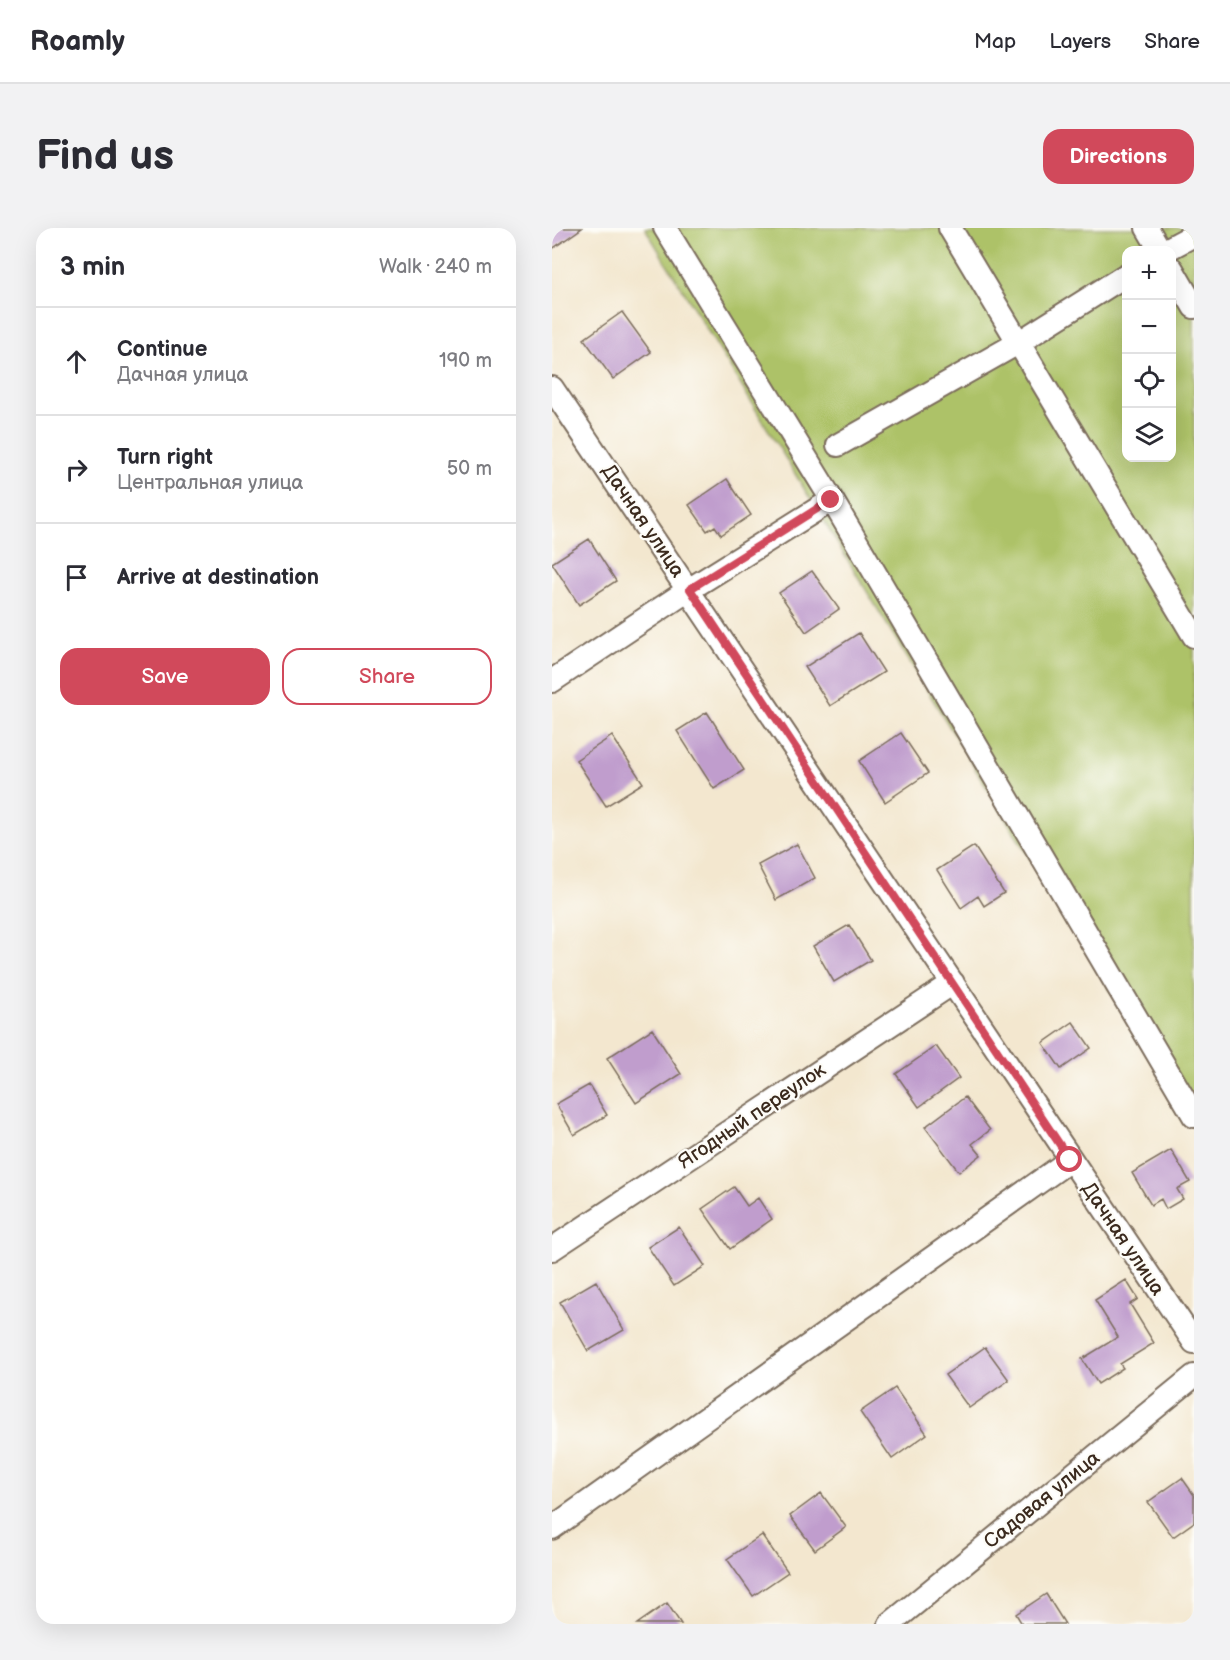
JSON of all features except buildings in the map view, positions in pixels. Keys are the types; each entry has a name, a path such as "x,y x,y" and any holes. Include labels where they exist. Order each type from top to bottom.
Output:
{"street":[{"path":"665,228 831,500 1194,1116"},
{"path":"950,228 1194,636"},
{"path":"1147,228 1158,246"},
{"path":"1173,246 1194,235"},
{"path":"1176,276 1194,307"},
{"path":"838,445 1018,343 1122,278"},
{"name":"Дачная улица","path":"552,388 690,589 1070,1160 1194,1342"},
{"path":"552,681 690,589 831,500"},
{"name":"Ягодный переулок","path":"552,1249 953,983"},
{"path":"552,1528 1070,1160"},
{"name":"Садовая улица","path":"890,1624 1194,1376"}],"green space":[{"path":"645,228 1194,228 1194,1127"}],"route":[{"path":"831,500 690,589 1070,1160"}]}
